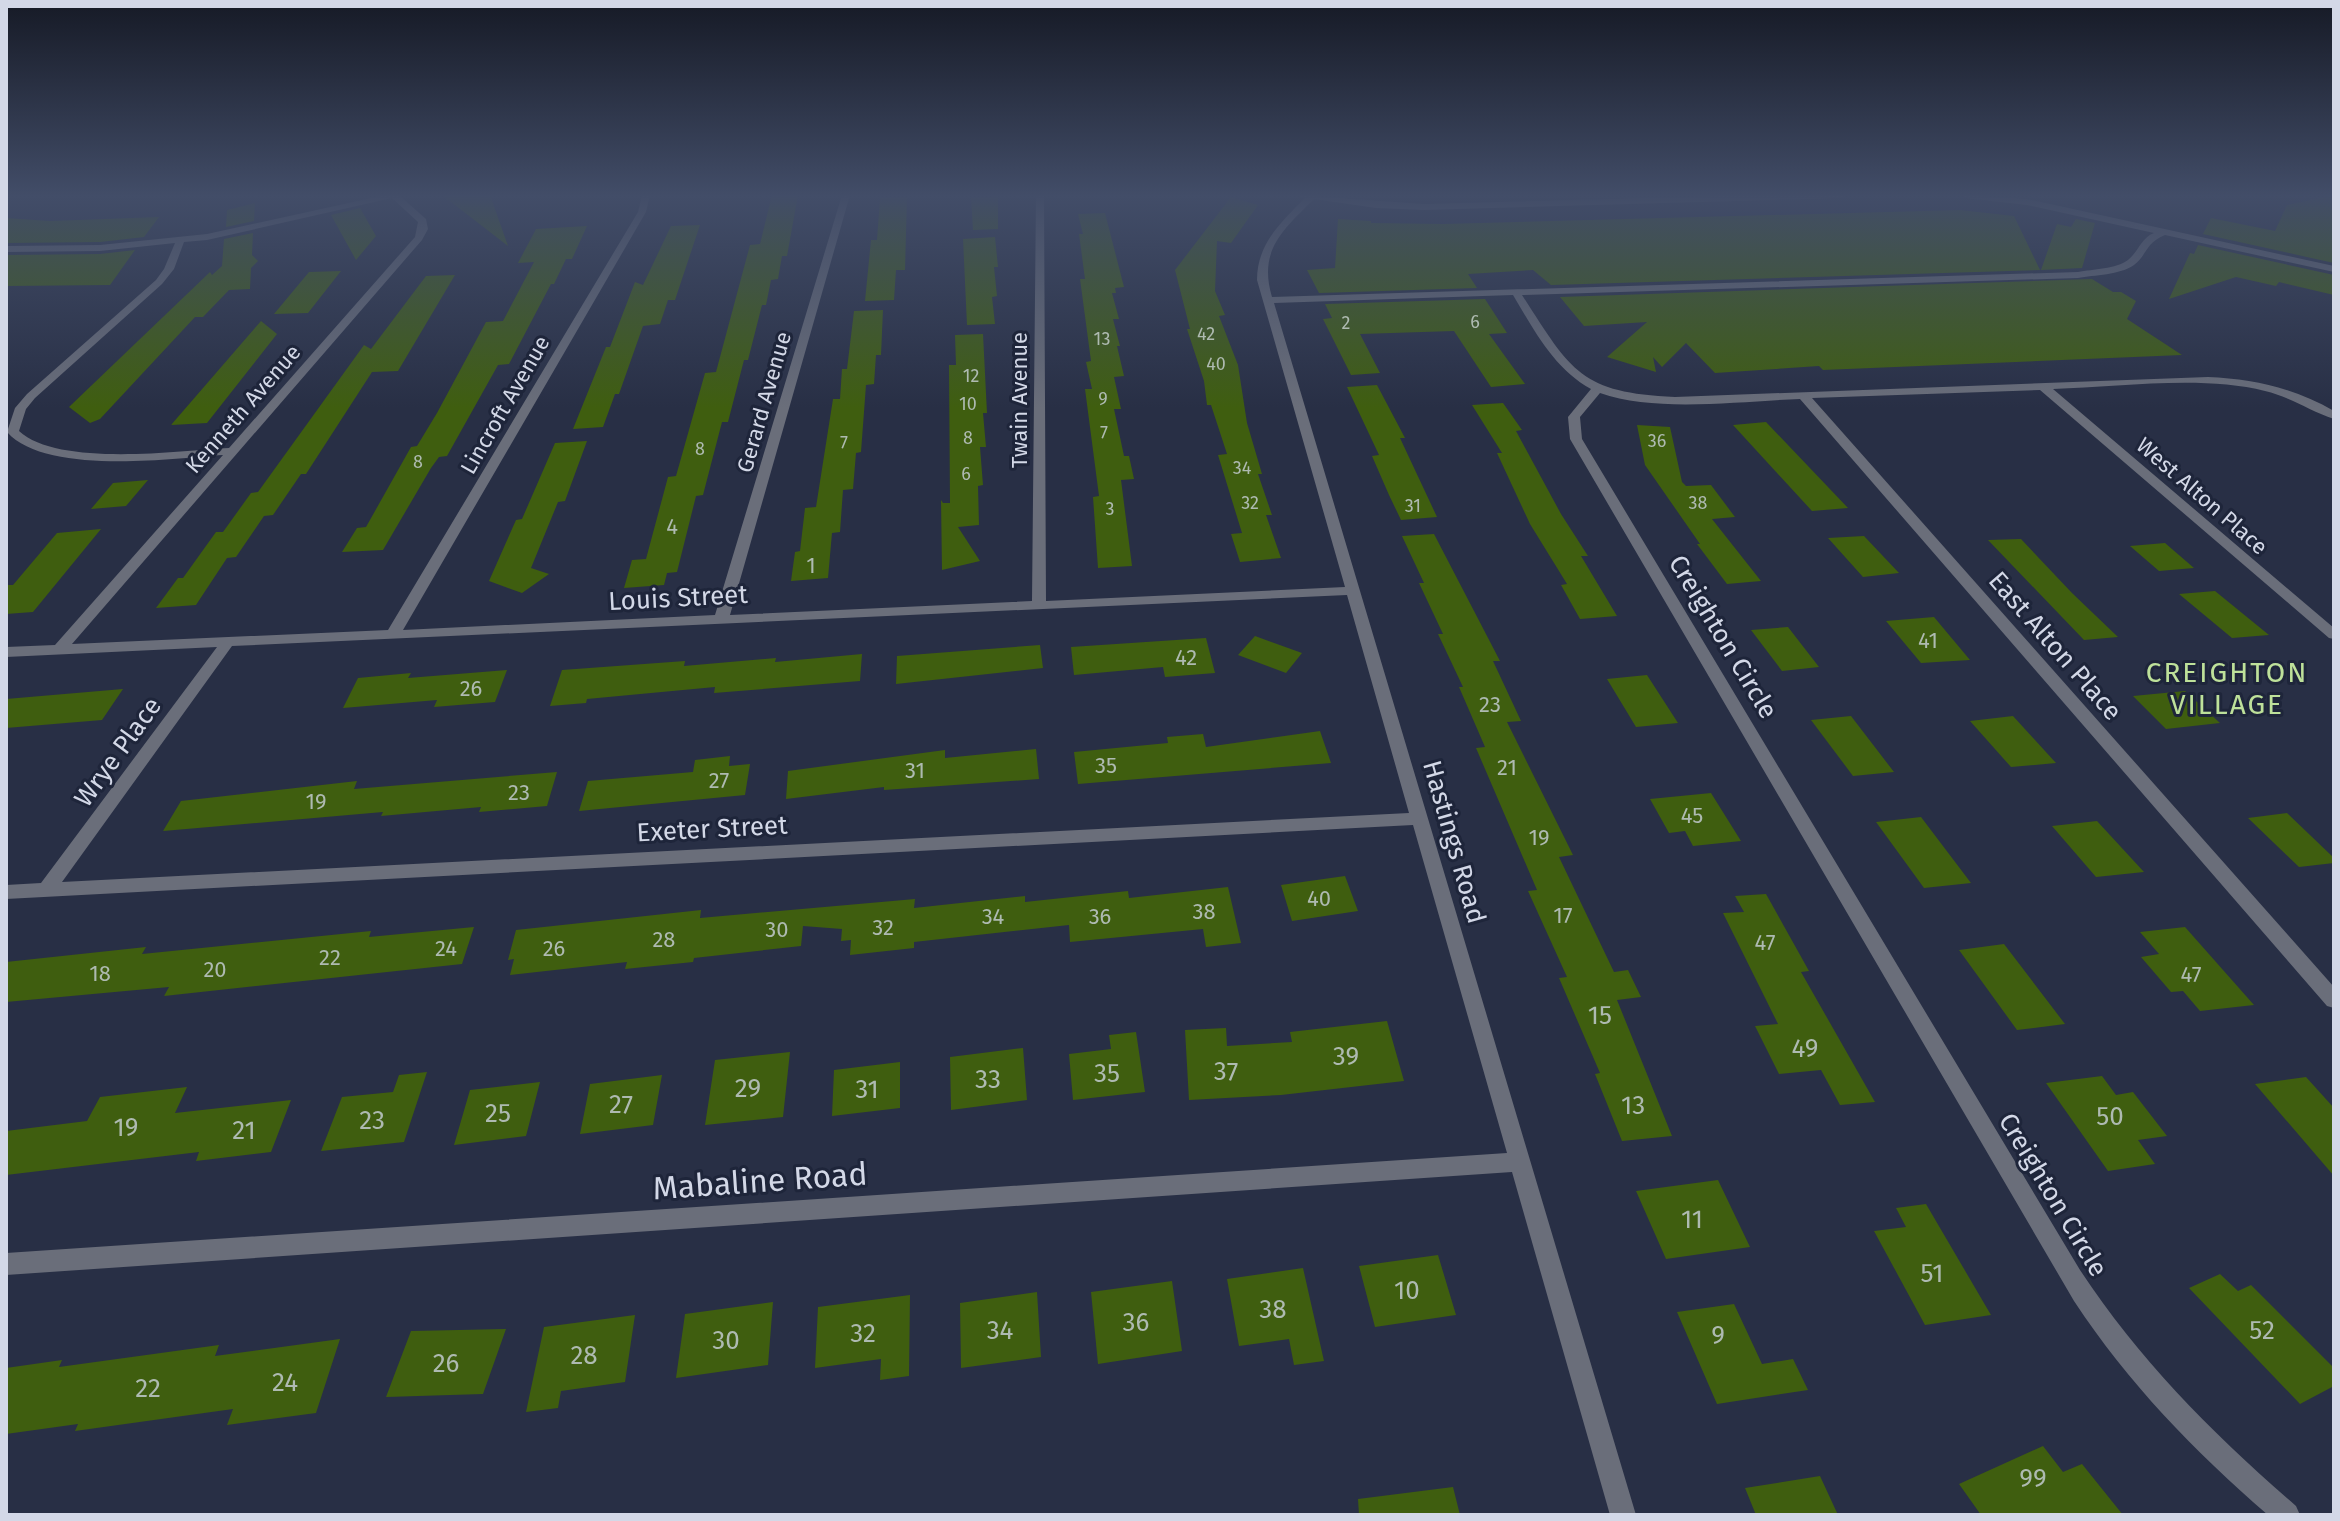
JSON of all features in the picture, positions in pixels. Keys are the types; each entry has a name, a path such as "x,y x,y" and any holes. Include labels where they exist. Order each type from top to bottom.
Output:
{"street":[{"path":"169,266 165,276 31,396 21,408 13,432 21,444 54,455 233,451"},
{"name":"Kenneth Avenue","path":"59,650 395,266"},
{"name":"Lincroft Avenue","path":"393,634 610,266"},
{"name":"Gerard Avenue","path":"721,620 825,266"},
{"name":"Twain Avenue","path":"1039,605 1040,266"},
{"name":"Hastings Road","path":"1262,266 1352,591 1623,1515"},
{"path":"1269,300 2087,274 2125,266"},
{"path":"1516,293 1565,369 1597,389 1658,400 2225,380 2284,393 2334,416"},
{"name":"West Alton Place","path":"2044,387 2334,635"},
{"name":"Creighton Circle","path":"1597,389 1574,417 1576,439 2052,1246 2090,1308 2137,1369 2219,1455 2287,1515"},
{"name":"East Alton Place","path":"1803,395 2334,1000"},
{"name":"Louis Street","path":"6,652 1352,591"},
{"name":"Wrye Place","path":"47,889 227,643"},
{"name":"Exeter Street","path":"6,892 1421,818"},
{"name":"Mabaline Road","path":"6,1264 1519,1162"}],"building":[{"path":"6,266 124,266 110,285 6,286"},
{"path":"222,266 253,266 250,289 229,290 203,317 195,317 100,419 90,423 69,407 210,272 212,275"},
{"path":"532,266 563,266 509,364 498,365 447,456 439,457 431,468 383,550 342,552 357,528 366,527 411,447 417,446 486,322 503,321"},
{"path":"652,266 686,266 675,300 668,300 660,324 643,326 619,394 615,394 603,427 573,429 635,282 643,285"},
{"path":"744,266 780,266 778,279 771,280 766,305 762,305 728,422 722,422 703,495 696,496 677,572 667,573 664,585 624,588 632,560 646,559 668,477 676,476 705,373 716,372"},
{"path":"868,266 905,266 905,270 896,270 894,300 865,301"},
{"path":"964,266 998,266 994,267 997,296 992,297 995,324 967,325"},
{"path":"1083,266 1119,266 1124,287 1115,288 1116,293 1112,293 1119,319 1113,319 1124,376 1114,377 1121,409 1114,409 1124,456 1129,456 1134,479 1121,480 1132,566 1098,568 1093,497 1099,496 1085,389 1092,389 1086,362 1091,361 1080,279 1085,279"},
{"path":"1178,266 1216,266 1215,291 1225,315 1219,316 1238,365 1247,423 1262,474 1258,474 1272,515 1266,515 1281,558 1240,562 1231,534 1242,533 1218,455 1227,454 1211,405 1207,405 1204,381 1187,329 1190,329 1175,270"},
{"path":"2038,266 2040,270 1551,285 1533,270 1468,274 1477,288 1319,293 1307,270"},
{"path":"2042,266 2083,266 2082,268 2041,270"},
{"path":"2184,266 2293,266 2334,275 2334,295 2279,282 2276,286 2236,277 2169,299"},
{"path":"341,271 308,313 274,314 309,272"},
{"path":"455,275 398,371 372,372 306,474 301,474 273,515 264,516 236,557 227,558 196,605 156,608 178,578 183,578 216,532 223,532 251,493 258,492 364,345 371,349 426,276"},
{"path":"2092,279 2136,301 2127,319 2182,355 1823,370 1819,366 1715,373 1686,343 1662,367 1653,357 1656,372 1607,357 1647,322 1584,326 1560,297"},
{"path":"1485,299 1507,333 1489,334 1525,384 1491,387 1454,331 1360,334 1380,373 1351,375 1323,319 1332,318 1325,304"},
{"path":"883,310 881,355 876,355 874,384 866,385 861,452 856,453 853,489 843,490 840,532 832,533 828,578 791,581 795,552 800,551 805,508 816,507 833,399 840,399 842,369 847,369 854,311"},
{"path":"261,321 277,334 207,423 171,425"},
{"path":"983,334 987,413 983,413 986,447 980,447 983,485 978,486 979,525 958,527 980,561 942,570 941,500 950,503 949,365 956,365 955,335"},
{"path":"1377,385 1405,438 1400,438 1437,517 1401,520 1389,495 1372,456 1379,455 1347,387"},
{"path":"1503,403 1522,430 1516,431 1561,514 1588,556 1581,556 1617,616 1580,619 1561,585 1567,584 1530,524 1497,453 1502,453 1472,405"},
{"path":"1766,422 1848,508 1812,511 1733,425"},
{"path":"1637,425 1670,427 1682,482 1686,486 1711,485 1735,517 1712,519 1761,581 1727,584 1645,465"},
{"path":"587,441 565,501 558,502 531,568 549,574 522,593 489,581 516,520 522,519 555,443"},
{"path":"148,480 126,506 91,509 113,483"},
{"path":"101,529 33,612 6,614 6,585 13,585 57,533"},
{"path":"1434,534 1500,661 1493,661 1521,721 1507,722 1573,855 1559,857 1614,972 1628,970 1641,997 1617,1000 1672,1136 1622,1141 1595,1074 1600,1073 1559,978 1567,977 1528,891 1537,890 1476,748 1485,747 1459,687 1463,687 1438,634 1443,634 1419,583 1424,583 1402,536"},
{"path":"1864,536 1899,573 1863,577 1828,538"},
{"path":"2021,539 2118,637 2084,640 1988,540"},
{"path":"2165,543 2194,568 2159,571 2130,546"},
{"path":"2215,591 2269,635 2232,638 2179,594"},
{"path":"1934,617 1970,660 1921,663 1886,621"},
{"path":"1788,627 1819,667 1782,671 1751,630"},
{"path":"1255,636 1302,653 1286,673 1238,655"},
{"path":"1206,638 1215,673 1165,677 1163,667 1074,675 1071,647"},
{"path":"1040,645 1043,668 896,684 897,656"},
{"path":"862,654 860,681 714,693 715,687 587,699 586,703 550,706 562,670 685,661 684,666 776,658 775,662"},
{"path":"507,670 495,702 434,707 437,700 343,708 358,678 411,673 408,678"},
{"path":"1647,675 1678,723 1636,727 1607,679"},
{"path":"123,689 102,720 6,728 6,699"},
{"path":"2185,691 2220,723 2166,729 2133,696"},
{"path":"1851,716 1894,772 1853,776 1811,720"},
{"path":"2013,716 2056,763 2011,767 1970,721"},
{"path":"1320,731 1331,763 1078,784 1074,752 1168,743 1167,737 1203,734 1206,747"},
{"path":"1036,749 1039,779 884,790 884,787 786,799 788,771 945,750 945,758"},
{"path":"730,756 729,766 750,764 745,795 579,811 588,781 693,772 695,760"},
{"path":"557,772 547,806 479,812 481,807 381,816 383,812 163,831 181,801 357,781 354,789"},
{"path":"1711,793 1741,841 1693,846 1685,831 1669,833 1650,799"},
{"path":"2287,813 2334,858 2334,863 2299,867 2248,818"},
{"path":"1921,817 1971,883 1924,888 1876,822"},
{"path":"2097,821 2144,872 2096,877 2052,826"},
{"path":"1345,876 1358,911 1292,921 1281,885"},
{"path":"1228,887 1241,943 1206,947 1203,929 1070,942 1069,925 914,942 914,948 850,955 851,940 841,941 842,929 803,926 801,946 694,958 693,962 625,969 627,962 510,975 514,959 508,960 516,930 701,910 700,918 915,899 914,908 1025,896 1025,902 1128,891 1129,898"},
{"path":"1766,894 1809,971 1801,972 1875,1102 1840,1105 1821,1070 1779,1074 1755,1026 1778,1024 1723,913 1744,912 1735,896"},
{"path":"474,927 462,964 164,996 169,987 6,1002 6,962 146,947 142,954 371,931 369,937"},
{"path":"2185,927 2254,1005 2200,1011 2183,991 2171,992 2141,957 2159,954 2140,932"},
{"path":"2004,944 2065,1024 2017,1030 1959,950"},
{"path":"1387,1021 1404,1081 1281,1095 1189,1100 1185,1030 1226,1028 1227,1046 1292,1042 1290,1032"},
{"path":"1136,1032 1145,1092 1073,1100 1069,1054 1111,1049 1109,1035"},
{"path":"1023,1048 1027,1100 951,1110 950,1057"},
{"path":"790,1052 783,1117 705,1125 715,1060"},
{"path":"900,1062 900,1108 832,1116 834,1070"},
{"path":"427,1072 404,1142 321,1151 342,1097 393,1092 399,1075"},
{"path":"662,1075 653,1125 580,1134 590,1084"},
{"path":"2102,1076 2116,1095 2133,1092 2167,1136 2138,1140 2155,1164 2108,1171 2046,1083"},
{"path":"2306,1077 2334,1108 2334,1176 2255,1084"},
{"path":"540,1082 526,1136 454,1145 470,1090"},
{"path":"187,1087 175,1113 291,1100 271,1152 196,1161 199,1152 6,1175 6,1131 87,1121 100,1097"},
{"path":"1718,1180 1750,1247 1666,1259 1636,1191"},
{"path":"1926,1204 1991,1315 1925,1325 1874,1231 1906,1227 1896,1208"},
{"path":"1438,1255 1456,1315 1375,1327 1359,1266"},
{"path":"1303,1268 1324,1361 1294,1365 1289,1339 1239,1346 1227,1279"},
{"path":"2220,1274 2238,1291 2251,1285 2334,1368 2334,1386 2300,1404 2189,1288"},
{"path":"1172,1281 1182,1351 1098,1364 1091,1292"},
{"path":"1037,1292 1041,1357 961,1368 960,1303"},
{"path":"910,1295 909,1376 880,1380 881,1359 815,1368 818,1307"},
{"path":"773,1302 768,1365 676,1378 685,1314"},
{"path":"1734,1304 1762,1364 1793,1359 1808,1390 1717,1404 1677,1312"},
{"path":"635,1315 625,1382 561,1391 558,1408 526,1412 544,1327"},
{"path":"506,1329 483,1394 386,1397 411,1331"},
{"path":"340,1339 316,1413 227,1425 233,1409 75,1431 78,1424 6,1434 6,1368 62,1360 59,1367 219,1345 215,1356"},
{"path":"2043,1446 2063,1472 2082,1464 2123,1515 1981,1515 1959,1484"},
{"path":"1820,1476 1838,1515 1756,1515 1745,1488"},
{"path":"1453,1487 1460,1515 1359,1515 1358,1499"}],"district":[{"name":"CREIGHTON VILLAGE","path":"2227,688"}]}
